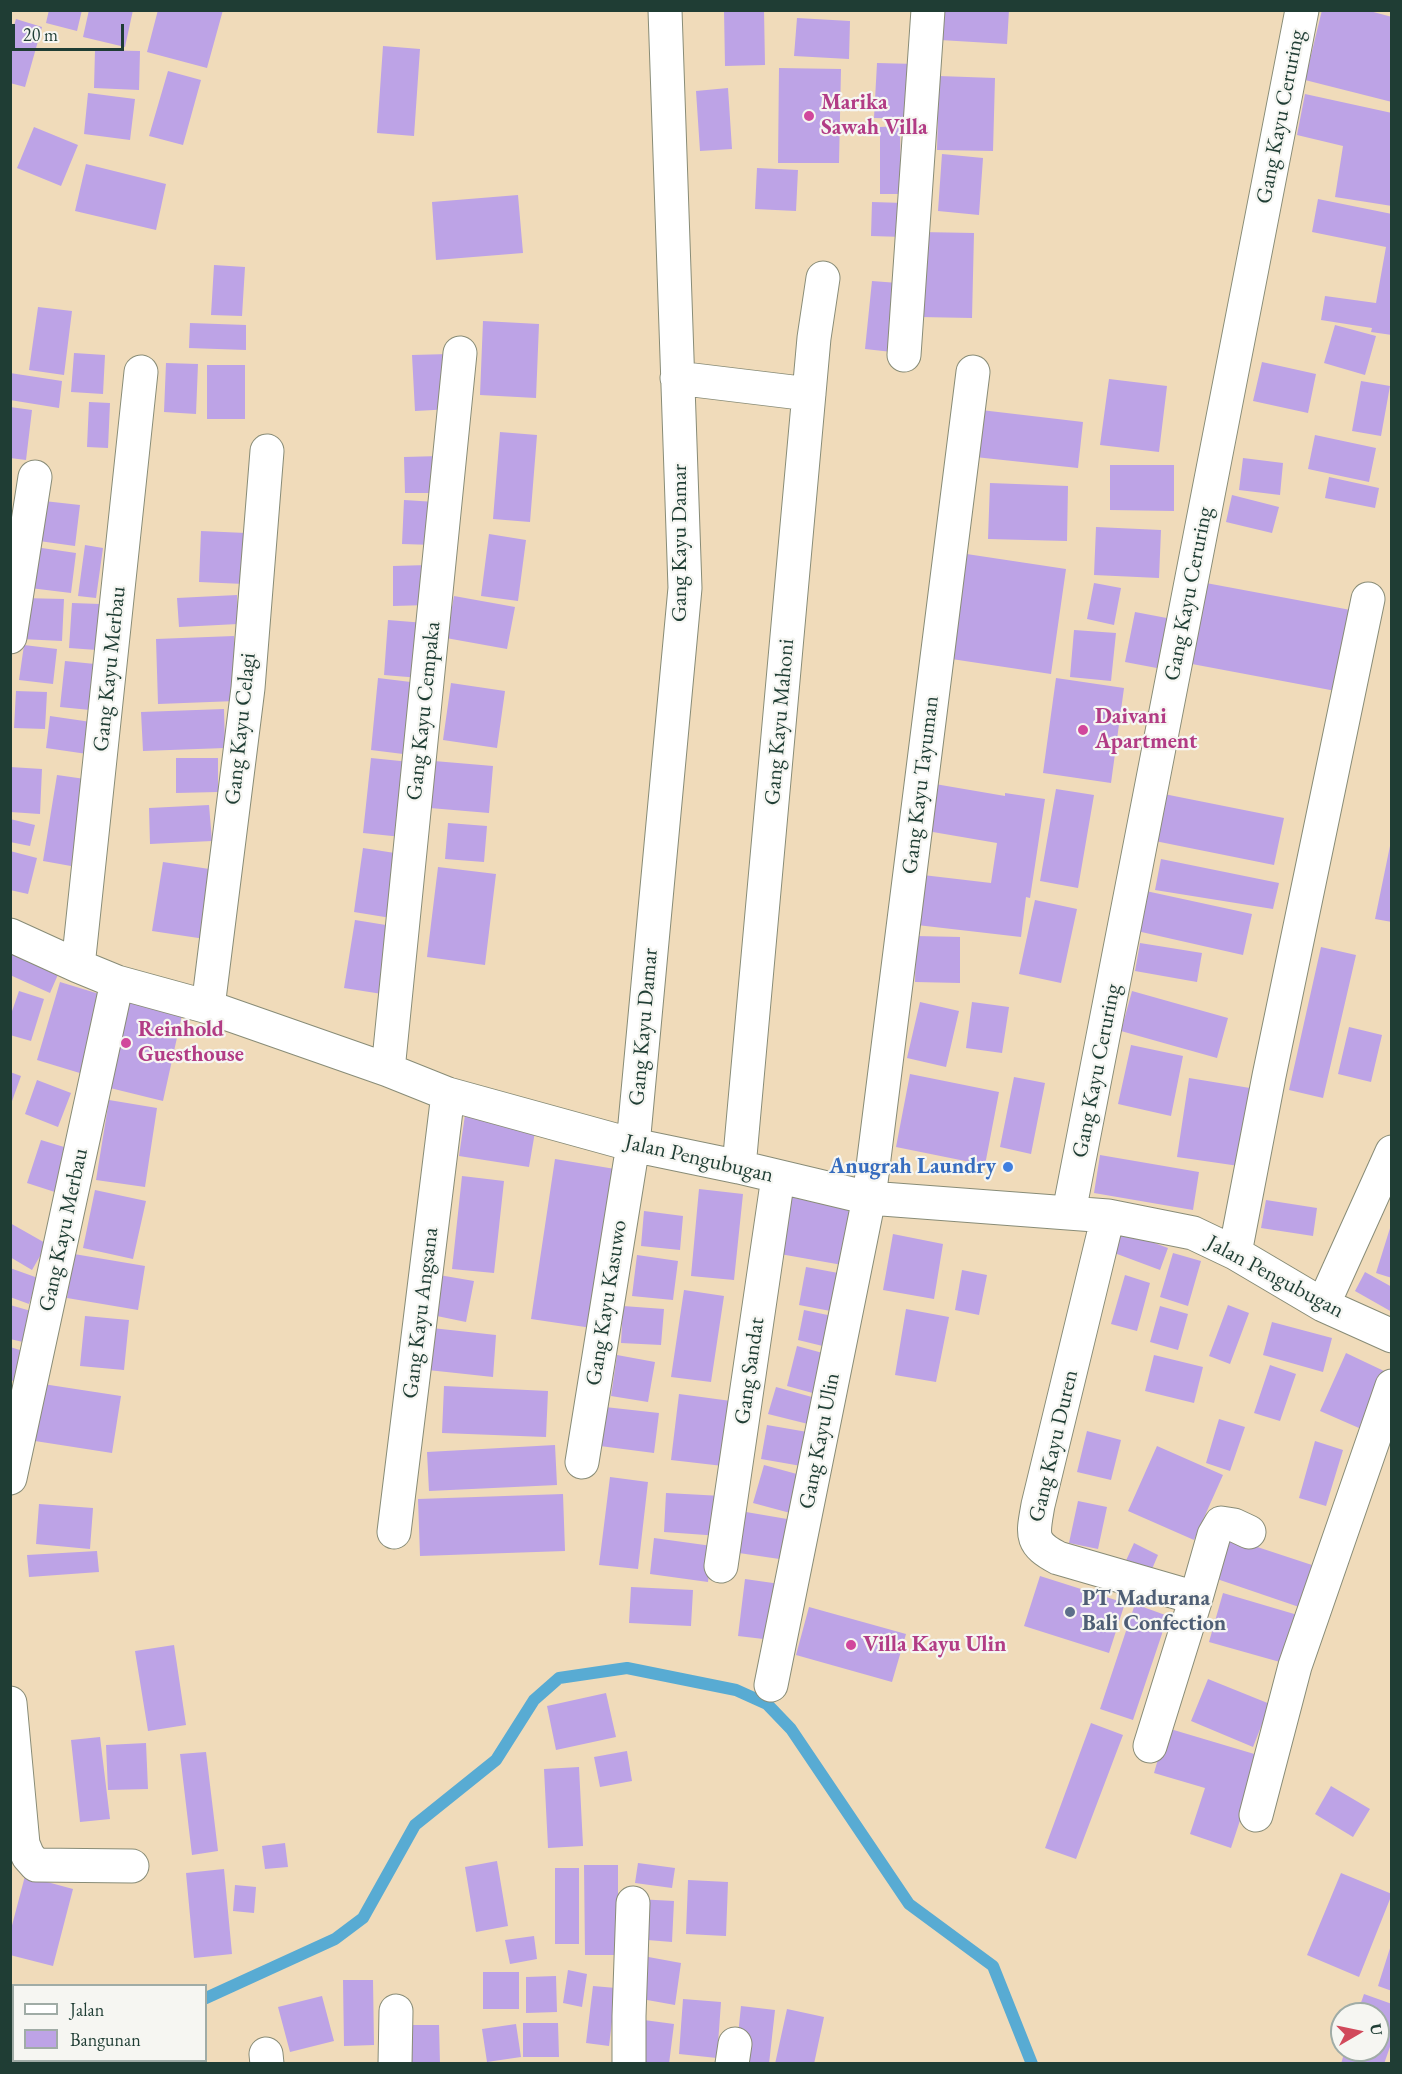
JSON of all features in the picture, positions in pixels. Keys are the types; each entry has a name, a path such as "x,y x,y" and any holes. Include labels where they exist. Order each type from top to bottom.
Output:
{"street":[{"name":"Gang Kayu Damar","path":"633,1144 685,588 665,10"},
{"path":"904,355 928,10"},
{"name":"Gang Kayu Ceruring","path":"1069,1212 1302,10"},
{"name":"Gang Kayu Mahoni","path":"739,1167 814,338 823,278"},
{"name":"Gang Kayu Cempaka","path":"388,1070 460,353"},
{"name":"Gang Kayu Merbau","path":"78,966 141,372"},
{"name":"Gang Kayu Tayuman","path":"869,1198 973,372"},
{"path":"677,378 809,394"},
{"name":"Gang Kayu Celagi","path":"208,1008 248,688 267,451"},
{"path":"10,637 35,477"},
{"path":"1235,1253 1269,1076 1368,599"},
{"name":"Jalan Pengubugan","path":"10,935 117,982 208,1008 388,1070 448,1095 633,1144 869,1198 1108,1216 1193,1233 1235,1253 1323,1305 1392,1336"},
{"name":"Gang Kayu Merbau","path":"10,1478 117,982"},
{"name":"Gang Kayu Angsana","path":"394,1532 448,1095"},
{"name":"Gang Kayu Kasuwo","path":"582,1462 633,1144"},
{"path":"1323,1305 1392,1152"},
{"name":"Gang Sandat","path":"722,1566 778,1177"},
{"name":"Gang Kayu Ulin","path":"771,1685 869,1198"},
{"name":"Gang Kayu Duren","path":"1108,1216 1038,1505 1035,1539 1042,1549 1058,1558 1196,1598"},
{"path":"1256,1815 1295,1666 1392,1386"},
{"path":"1150,1746 1214,1535 1221,1523 1234,1525 1249,1532"},
{"path":"10,1703 23,1844 28,1856 36,1864 132,1866"},
{"path":"629,2064 628,2016 633,1903"},
{"path":"395,2064 396,2010"}],"building":[{"path":"49,10 82,10 77,31 46,23"},
{"path":"89,10 133,10 125,47 83,37"},
{"path":"158,10 223,10 207,68 147,52"},
{"path":"724,10 764,10 765,65 725,66"},
{"path":"942,10 1009,10 1007,44 940,40"},
{"path":"1322,10 1366,10 1392,17 1392,102 1305,80"},
{"path":"797,18 850,21 849,59 794,56"},
{"path":"16,19 42,27 25,87 10,83 10,38"},
{"path":"383,46 420,49 414,136 377,133"},
{"path":"95,50 140,51 139,90 94,88"},
{"path":"877,63 916,64 913,119 874,118"},
{"name":"Marika Sawah Villa","path":"779,68 841,69 839,163 778,163"},
{"path":"168,71 201,80 183,145 149,136"},
{"path":"939,76 995,78 993,151 937,150"},
{"path":"728,88 732,149 700,151 696,91"},
{"path":"88,93 135,99 130,140 84,134"},
{"path":"1305,94 1392,113 1392,206 1335,197 1343,146 1297,135"},
{"path":"900,126 901,194 880,194 880,127"},
{"path":"34,127 78,145 61,186 17,168"},
{"path":"942,154 983,158 979,215 938,211"},
{"path":"86,164 166,184 156,230 75,211"},
{"path":"757,168 798,170 796,211 755,209"},
{"path":"518,195 523,253 436,260 432,202"},
{"path":"1318,199 1392,214 1392,335 1371,332 1372,328 1321,320 1325,296 1376,303 1386,247 1312,232"},
{"path":"872,202 904,203 903,237 871,236"},
{"path":"921,232 974,233 972,318 920,317"},
{"path":"214,265 245,267 242,316 211,315"},
{"path":"872,281 898,283 892,352 865,349"},
{"path":"38,307 72,311 64,375 29,370"},
{"path":"483,321 539,324 536,398 480,395"},
{"path":"190,323 246,325 246,350 189,348"},
{"path":"1335,325 1376,336 1365,375 1324,363"},
{"path":"74,353 105,355 103,394 71,392"},
{"path":"449,354 452,409 415,411 412,355"},
{"path":"1262,362 1316,374 1308,413 1253,401"},
{"path":"166,363 198,364 196,414 164,412"},
{"path":"207,365 245,365 245,419 207,419"},
{"path":"10,373 62,381 59,408 10,400"},
{"path":"1109,379 1167,386 1159,452 1100,445"},
{"path":"1361,381 1390,386 1381,436 1352,431"},
{"path":"89,402 110,403 108,448 87,447"},
{"path":"10,407 32,410 26,460 10,458"},
{"path":"981,410 1083,422 1078,468 975,457"},
{"path":"500,432 537,435 530,522 493,519"},
{"path":"1315,435 1376,448 1369,482 1308,469"},
{"path":"440,456 441,493 405,493 404,457"},
{"path":"1243,458 1283,463 1280,495 1239,490"},
{"path":"1110,465 1174,465 1174,511 1110,510"},
{"path":"1329,477 1379,488 1375,508 1325,498"},
{"path":"990,483 1068,486 1067,541 988,539"},
{"path":"1232,495 1279,507 1272,533 1226,522"},
{"path":"404,500 436,502 434,545 402,544"},
{"path":"44,501 80,505 75,546 39,541"},
{"path":"1096,527 1161,530 1159,578 1094,575"},
{"path":"201,531 246,533 244,584 199,582"},
{"path":"489,534 526,540 518,601 481,596"},
{"path":"85,545 103,548 96,598 78,596"},
{"path":"35,547 76,553 71,593 30,588"},
{"path":"960,553 1066,569 1051,674 945,658"},
{"path":"428,565 428,605 393,606 393,566"},
{"path":"1094,583 1121,588 1114,625 1087,619"},
{"path":"1206,583 1356,611 1341,692 1192,664"},
{"path":"237,595 238,624 179,627 177,598"},
{"path":"454,596 515,607 507,649 446,638"},
{"path":"22,598 64,599 62,641 21,639"},
{"path":"72,603 100,604 97,650 69,648"},
{"path":"1135,612 1172,619 1162,669 1125,662"},
{"path":"388,620 425,623 420,678 384,675"},
{"path":"1074,630 1116,633 1111,681 1070,677"},
{"path":"234,636 236,701 158,704 156,639"},
{"path":"24,645 57,649 53,684 19,680"},
{"path":"65,661 95,664 90,710 60,707"},
{"path":"378,678 419,683 411,755 371,750"},
{"name":"Daivani Apartment","path":"1056,678 1124,688 1111,783 1043,773"},
{"path":"451,683 505,691 497,748 443,740"},
{"path":"16,691 47,692 45,729 14,728"},
{"path":"224,709 225,748 143,751 141,712"},
{"path":"50,716 91,722 87,754 46,748"},
{"path":"176,758 218,758 218,792 176,793"},
{"path":"371,758 410,762 402,837 363,833"},
{"path":"434,761 493,766 489,813 430,808"},
{"path":"10,767 42,769 40,814 10,812"},
{"path":"57,775 85,779 71,866 43,861"},
{"path":"935,784 1005,796 1005,793 1045,799 1030,898 1026,897 1021,937 917,925 923,875 991,883 997,843 927,831"},
{"path":"1056,789 1094,795 1078,888 1040,881"},
{"path":"1164,794 1284,818 1274,865 1155,841"},
{"path":"209,805 212,841 150,844 149,808"},
{"path":"10,819 35,825 30,846 10,842"},
{"path":"448,823 487,826 484,862 445,859"},
{"path":"1390,846 1392,846 1392,922 1375,919"},
{"path":"363,848 401,854 391,918 354,912"},
{"path":"10,851 37,858 28,894 10,890"},
{"path":"1161,859 1279,883 1273,909 1155,890"},
{"path":"163,862 216,870 205,939 152,931"},
{"path":"438,867 496,874 485,965 427,957"},
{"path":"1146,891 1252,914 1243,955 1137,931"},
{"path":"1035,900 1077,909 1061,983 1019,974"},
{"path":"355,920 392,926 382,994 344,988"},
{"path":"916,936 960,937 960,983 915,982"},
{"path":"10,940 63,963 50,993 10,975"},
{"path":"1140,943 1202,953 1197,982 1135,971"},
{"path":"1321,947 1356,955 1323,1098 1289,1090"},
{"path":"60,982 106,996 83,1074 37,1060"},
{"path":"19,991 44,999 31,1041 10,1035 10,1017"},
{"path":"1132,991 1228,1018 1217,1058 1121,1031"},
{"path":"126,1001 182,1015 163,1101 106,1087"},
{"path":"920,1002 959,1011 946,1067 907,1058"},
{"path":"972,1002 1009,1007 1002,1053 966,1048"},
{"path":"1349,1027 1382,1035 1371,1082 1338,1074"},
{"path":"1131,1045 1183,1056 1171,1116 1118,1104"},
{"path":"10,1072 21,1076 11,1104 10,1104"},
{"path":"910,1074 999,1092 985,1165 896,1147"},
{"path":"1014,1077 1045,1083 1031,1154 1000,1147"},
{"path":"1189,1078 1250,1088 1239,1166 1177,1157"},
{"path":"37,1080 71,1093 58,1127 25,1114"},
{"path":"109,1100 157,1108 145,1187 96,1180"},
{"path":"465,1115 536,1126 529,1167 459,1156"},
{"path":"41,1140 74,1150 61,1194 27,1183"},
{"path":"1100,1155 1199,1172 1193,1210 1094,1193"},
{"path":"555,1159 615,1169 592,1328 531,1319"},
{"path":"462,1176 504,1181 494,1273 452,1269"},
{"path":"699,1189 743,1194 734,1280 691,1276"},
{"path":"95,1190 146,1201 133,1259 83,1248"},
{"path":"790,1197 858,1210 848,1266 780,1254"},
{"path":"1266,1200 1317,1208 1313,1236 1261,1228"},
{"path":"644,1211 683,1216 680,1250 641,1246"},
{"path":"10,1223 47,1244 32,1270 10,1257"},
{"path":"1392,1225 1392,1278 1376,1273"},
{"path":"1117,1229 1168,1248 1160,1270 1109,1251"},
{"path":"893,1234 943,1244 934,1299 883,1290"},
{"path":"1173,1253 1201,1261 1188,1306 1160,1297"},
{"path":"74,1254 145,1266 138,1310 67,1298"},
{"path":"637,1255 678,1261 673,1300 632,1296"},
{"path":"806,1267 849,1275 841,1313 799,1305"},
{"path":"10,1268 38,1278 29,1304 10,1297"},
{"path":"962,1270 987,1275 979,1315 955,1310"},
{"path":"1365,1272 1392,1287 1392,1312 1355,1291"},
{"path":"439,1275 474,1281 466,1322 432,1315"},
{"path":"1125,1275 1150,1283 1137,1331 1111,1324"},
{"path":"684,1290 724,1296 711,1382 671,1377"},
{"path":"10,1305 31,1311 23,1342 10,1339"},
{"path":"1228,1305 1249,1313 1230,1364 1209,1356"},
{"path":"623,1306 664,1309 661,1345 621,1343"},
{"path":"1160,1306 1188,1314 1178,1350 1150,1342"},
{"path":"906,1309 949,1317 936,1382 895,1375"},
{"path":"804,1310 837,1317 831,1348 798,1340"},
{"path":"85,1316 129,1320 124,1370 80,1366"},
{"path":"1272,1322 1332,1338 1323,1372 1263,1355"},
{"path":"432,1328 496,1335 493,1377 428,1370"},
{"path":"797,1346 830,1355 820,1395 787,1386"},
{"path":"10,1347 30,1353 20,1383 10,1380"},
{"path":"1346,1353 1384,1371 1359,1428 1320,1411"},
{"path":"617,1355 655,1362 648,1402 611,1396"},
{"path":"1154,1355 1203,1367 1194,1403 1145,1391"},
{"path":"1270,1365 1296,1374 1280,1421 1254,1413"},
{"path":"43,1384 121,1396 112,1453 35,1441"},
{"path":"444,1386 548,1391 546,1437 442,1433"},
{"path":"776,1387 819,1399 812,1425 768,1414"},
{"path":"679,1394 731,1401 723,1466 671,1460"},
{"path":"605,1407 659,1413 654,1453 600,1446"},
{"path":"1219,1419 1245,1427 1230,1471 1206,1463"},
{"path":"767,1425 813,1433 807,1467 761,1459"},
{"path":"1087,1431 1121,1440 1111,1480 1077,1472"},
{"path":"1315,1441 1343,1450 1326,1506 1299,1498"},
{"path":"555,1445 557,1485 429,1491 427,1452"},
{"path":"1157,1446 1223,1475 1194,1540 1128,1511"},
{"path":"764,1465 804,1476 794,1514 753,1503"},
{"path":"610,1477 648,1482 638,1569 599,1565"},
{"path":"666,1493 722,1496 720,1536 664,1532"},
{"path":"563,1494 565,1551 420,1556 418,1499"},
{"path":"1078,1501 1107,1507 1098,1549 1069,1543"},
{"path":"39,1504 93,1508 90,1549 36,1544"},
{"path":"746,1512 793,1520 786,1560 739,1553"},
{"path":"654,1538 712,1546 708,1582 650,1574"},
{"path":"1230,1538 1315,1566 1302,1608 1217,1579"},
{"path":"1134,1543 1158,1555 1149,1576 1124,1565"},
{"path":"97,1551 99,1572 29,1577 27,1555"},
{"path":"1040,1576 1125,1603 1109,1653 1024,1626"},
{"path":"745,1579 780,1584 772,1640 738,1636"},
{"path":"631,1587 693,1590 691,1626 629,1623"},
{"path":"1223,1593 1301,1616 1287,1664 1209,1642"},
{"path":"1135,1604 1168,1616 1133,1720 1100,1709"},
{"name":"Villa Kayu Ulin","path":"809,1607 906,1634 892,1682 796,1655"},
{"path":"174,1645 186,1725 148,1731 135,1651"},
{"path":"1208,1679 1270,1704 1253,1747 1191,1721"},
{"path":"606,1693 616,1737 556,1750 547,1706"},
{"path":"1091,1723 1123,1735 1076,1859 1045,1848"},
{"path":"1167,1728 1261,1756 1231,1848 1190,1834 1205,1788 1154,1773"},
{"path":"100,1737 110,1819 80,1822 71,1740"},
{"path":"146,1743 148,1789 108,1790 106,1745"},
{"path":"627,1751 632,1781 600,1787 594,1757"},
{"path":"206,1752 218,1851 192,1855 180,1754"},
{"path":"579,1767 583,1846 548,1848 544,1769"},
{"path":"1331,1786 1370,1809 1353,1837 1315,1814"},
{"path":"285,1843 288,1867 265,1869 262,1846"},
{"path":"497,1861 508,1926 476,1932 465,1867"},
{"path":"638,1863 675,1868 672,1888 635,1883"},
{"path":"584,1865 618,1865 618,1955 585,1955"},
{"path":"555,1868 579,1868 579,1944 555,1944"},
{"path":"224,1869 232,1954 194,1958 186,1873"},
{"path":"1341,1873 1392,1894 1359,1977 1307,1955"},
{"path":"25,1876 73,1889 53,1966 10,1955 10,1933"},
{"path":"688,1880 728,1882 726,1936 686,1934"},
{"path":"235,1885 256,1887 254,1913 233,1911"},
{"path":"637,1899 674,1901 672,1942 635,1939"},
{"path":"534,1936 537,1959 510,1964 505,1940"},
{"path":"1392,1945 1392,1991 1378,1986"},
{"path":"643,1956 681,1963 675,2005 636,1998"},
{"path":"568,1970 587,1974 582,2007 563,2003"},
{"path":"483,1972 519,1972 519,2009 483,2009"},
{"path":"556,1976 557,2012 526,2013 526,1977"},
{"path":"343,1980 373,1980 374,2045 344,2046"},
{"path":"593,1986 616,1988 609,2046 586,2043"},
{"path":"1364,1994 1386,2002 1361,2002"},
{"path":"322,1996 334,2041 290,2052 278,2007"},
{"path":"683,1999 721,2002 717,2058 679,2054"},
{"path":"1390,2003 1392,2004 1390,2047"},
{"path":"741,2006 775,2010 769,2064 735,2064"},
{"path":"787,2009 824,2017 814,2064 775,2064"},
{"path":"644,2020 674,2024 669,2064 639,2064"},
{"path":"523,2023 558,2023 559,2057 523,2057"},
{"path":"516,2024 521,2057 487,2062 482,2029"},
{"path":"411,2025 439,2025 440,2064 411,2064"},
{"path":"1342,2062 1385,2062 1384,2064 1341,2064"}],"waterway":[{"path":"207,1998 335,1939 363,1918 415,1825 496,1760 534,1700 559,1678 627,1668 736,1690 767,1704 791,1729 909,1904 993,1966 1032,2064"}],"place":[{"name":"Marika Sawah Villa","path":"809,116"},
{"name":"Daivani Apartment","path":"1083,730"},
{"name":"Reinhold Guesthouse","path":"126,1043"},
{"name":"Anugrah Laundry","path":"1008,1167"},
{"name":"PT Madurana Bali Confection","path":"1070,1612"},
{"name":"Villa Kayu Ulin","path":"851,1645"}]}
